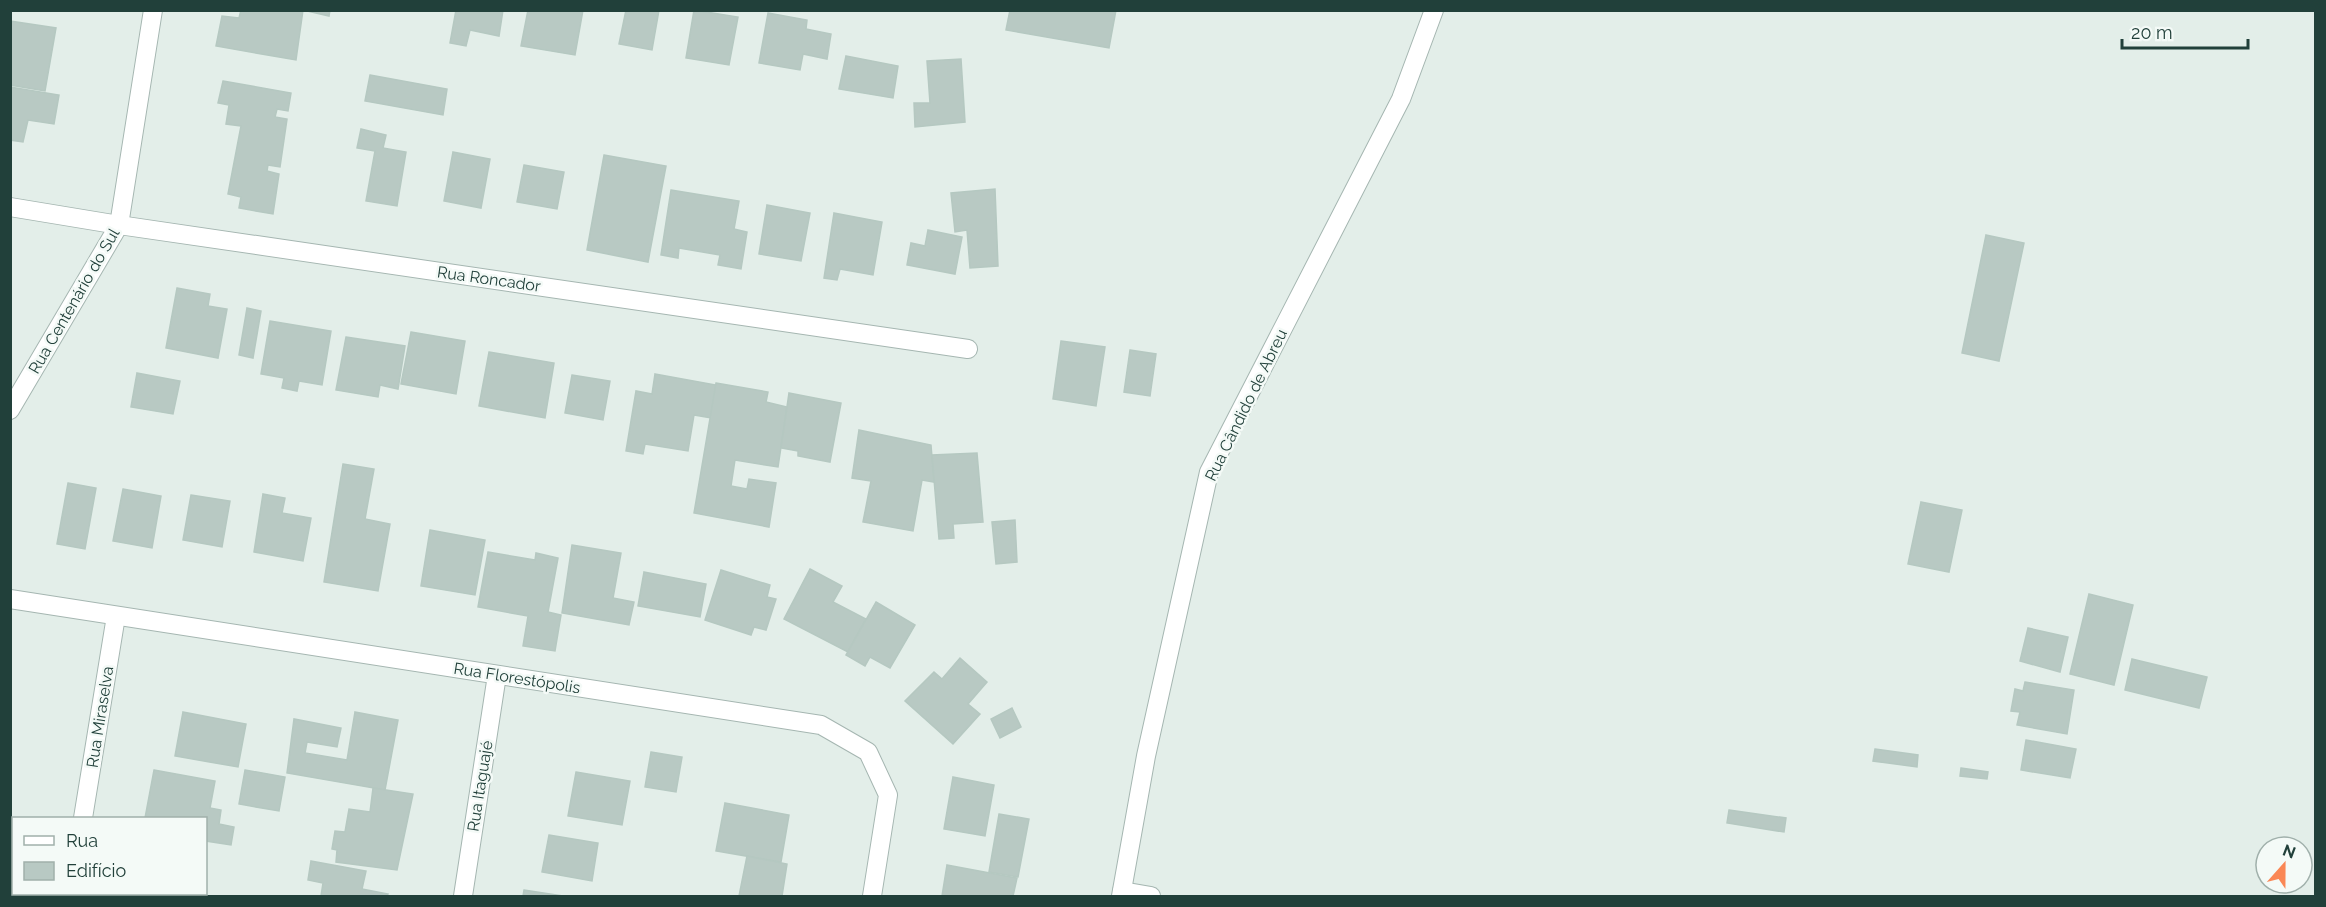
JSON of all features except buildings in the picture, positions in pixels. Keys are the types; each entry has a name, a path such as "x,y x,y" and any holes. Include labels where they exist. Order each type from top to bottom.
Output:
{"street":[{"name":"Rua Centenário do Sul","path":"10,410 119,225 153,10"},
{"name":"Rua Cândido de Abreu","path":"1121,894 1146,756 1209,472 1401,99 1434,10"},
{"name":"Rua Roncador","path":"10,207 119,225 968,349"},
{"name":"Rua Florestópolis","path":"10,600 821,725 868,752 888,795 872,897"},
{"name":"Rua Miraselva","path":"83,817 116,616"},
{"name":"Rua Itaguajé","path":"463,897 497,675"},
{"path":"1121,894 1150,897"}]}
